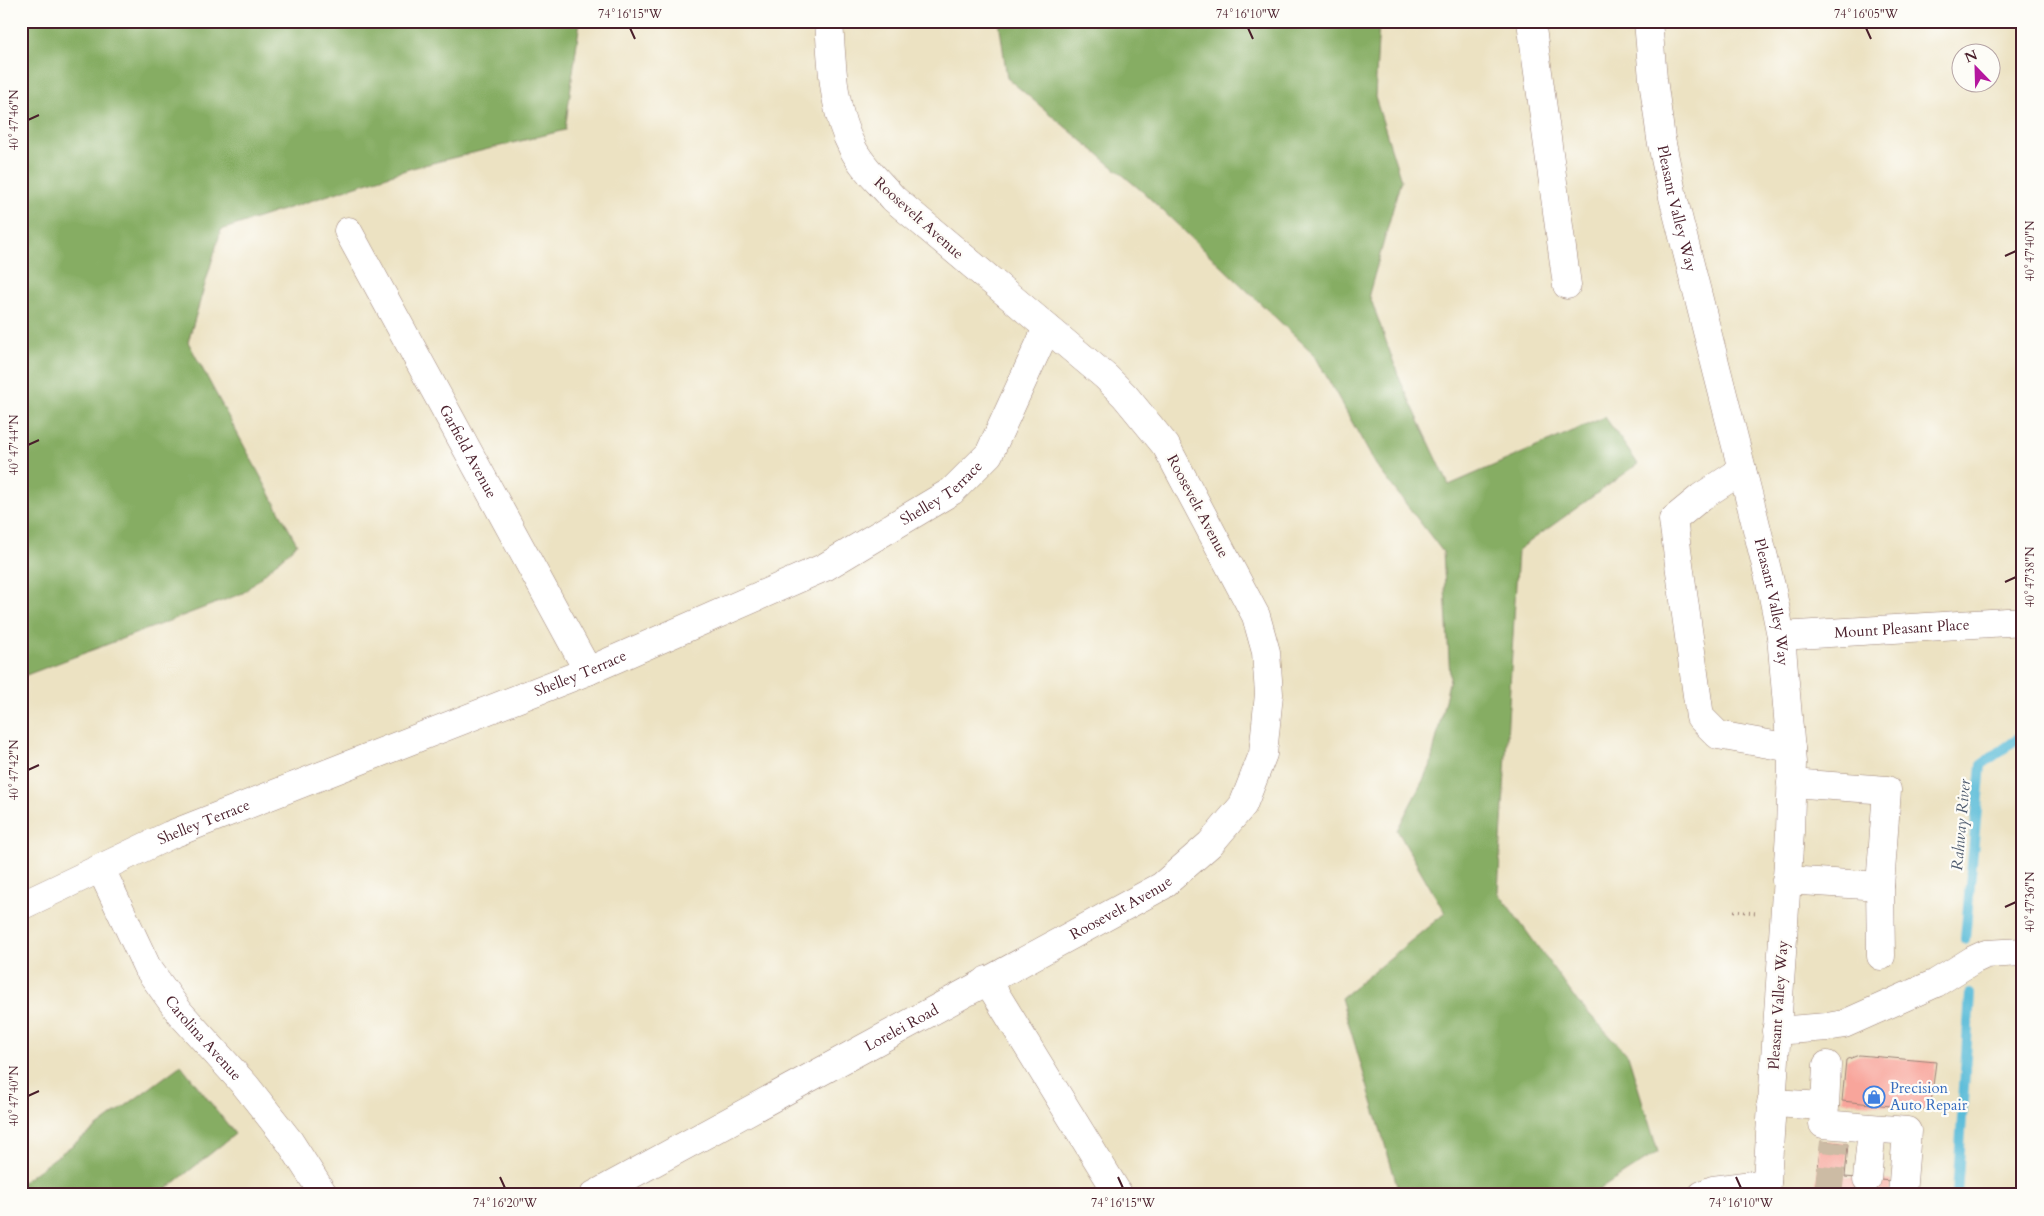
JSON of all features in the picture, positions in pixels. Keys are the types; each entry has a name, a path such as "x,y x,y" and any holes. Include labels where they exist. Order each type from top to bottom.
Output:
{"street":[{"name":"Roosevelt Avenue","path":"829,21 834,91 842,122 853,149 869,172 894,199 1119,389 1166,446 1256,616 1266,652 1269,694 1263,754 1243,805 1210,844 1162,886 987,980"},
{"path":"1531,21 1567,285"},
{"name":"Pleasant Valley Way","path":"1648,21 1652,79 1673,197 1771,586 1781,636 1791,748 1790,832 1766,1189"},
{"name":"Garfield Avenue","path":"348,232 588,671"},
{"name":"Shelley Terrace","path":"21,906 170,835 588,671 826,567 952,491 989,454 1047,328"},
{"path":"1742,470 1701,497 1673,520 1700,717 1718,735 1791,748"},
{"name":"Mount Pleasant Place","path":"1781,636 2023,621"},
{"path":"1791,783 1887,790 1880,886 1881,956"},
{"name":"Carolina Avenue","path":"101,869 147,967 180,1013 257,1100 290,1142 324,1195"},
{"path":"1786,880 1880,886"},
{"path":"1776,1031 1844,1024 1936,983 1986,954 2023,952"},
{"path":"987,980 1119,1195"},
{"name":"Lorelei Road","path":"594,1195 987,980"},
{"path":"1828,1065 1831,1124"},
{"path":"1771,1104 1831,1124 1907,1131 1902,1195"},
{"path":"1867,1179 1872,1128"},
{"path":"1702,1195 1713,1190 1766,1189"}],"green space":[{"path":"21,21 580,21 565,130 412,168 221,230 188,342 297,544 243,593 21,677"},
{"path":"999,21 1379,21 1375,97 1401,180 1369,294 1400,380 1449,485 1605,417 1638,464 1518,550 1498,892 1577,1001 1628,1055 1658,1152 1591,1195 1400,1195 1341,998 1445,913 1397,830 1430,767 1450,678 1443,552 1376,465 1314,354 1143,192 1007,78"},
{"path":"181,1065 235,1134 159,1195 21,1195 21,1183"}],"building":[{"path":"1859,1055 1936,1062 1930,1110 1842,1101 1846,1060"},
{"path":"1821,1141 1848,1144 1845,1177 1891,1181 1890,1195 1815,1195"}],"waterway":[{"name":"Rahway River","path":"1965,939 1981,765 2023,735"},
{"name":"Rahway River","path":"1957,1195 1970,994"}],"tunnel":[{"path":"1828,1195 1834,1142"}],"place":[{"name":"Precision Auto Repair","path":"1874,1097"}]}
